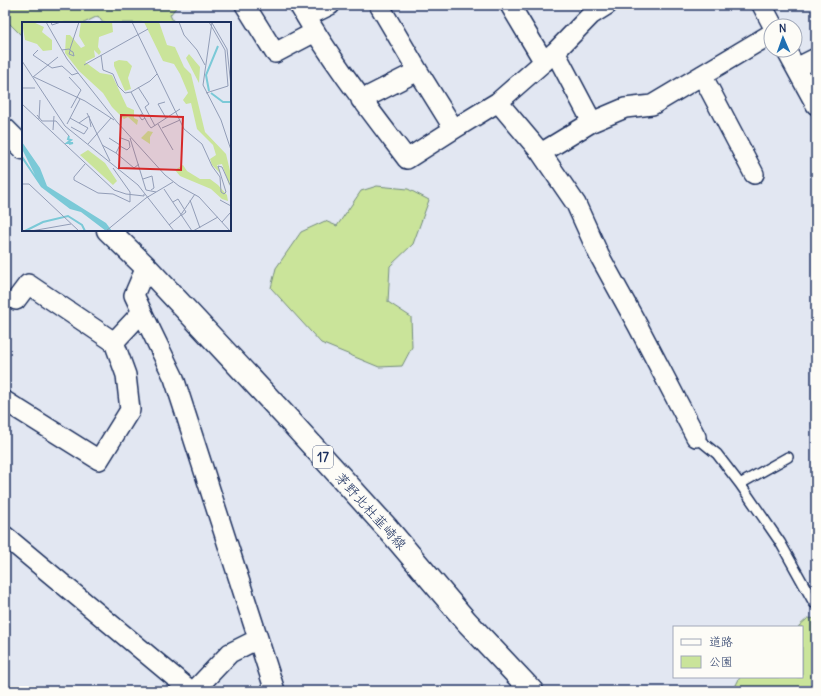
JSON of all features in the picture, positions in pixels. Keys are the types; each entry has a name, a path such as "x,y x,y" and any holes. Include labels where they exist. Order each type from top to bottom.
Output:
{"main road":[{"path":"5,130 22,147"},
{"name":"茅野北杜韮崎線","path":"109,231 146,267 313,446 388,529 467,622 532,691"}],"street":[{"path":"245,5 275,53 307,18 330,5"},
{"path":"379,5 454,129"},
{"path":"510,5 550,57 592,122"},
{"path":"307,18 361,100 407,159 498,102 550,57 588,10 607,5"},
{"path":"762,5 769,18"},
{"path":"541,152 592,122 625,108 652,105 763,39"},
{"path":"790,58 816,105"},
{"path":"796,68 816,58"},
{"path":"361,100 418,71"},
{"path":"702,75 754,174"},
{"path":"498,102 541,152 576,204 599,255 696,437"},
{"path":"146,267 134,295 174,378 275,691"},
{"path":"5,401 99,460 130,410 126,375 114,342 28,284 16,300"},
{"path":"114,342 142,312"},
{"path":"5,390 7,391 5,396"},
{"path":"5,536 193,691 230,653 258,639"}],"lane":[{"path":"696,437 717,454 740,484 780,542 814,603 816,602"},
{"path":"740,484 788,457"}],"green space":[{"path":"5,5 178,5 170,15 174,22 102,22 98,16 86,22 22,22 22,36 5,19"},
{"path":"377,186 408,189 429,200 413,244 390,266 388,302 411,317 412,347 402,366 379,367 321,343 271,288 276,268 301,232 325,221 337,226 361,191"},
{"path":"808,618 816,619 816,691 733,691 740,678 803,678 803,626 799,626"}]}
